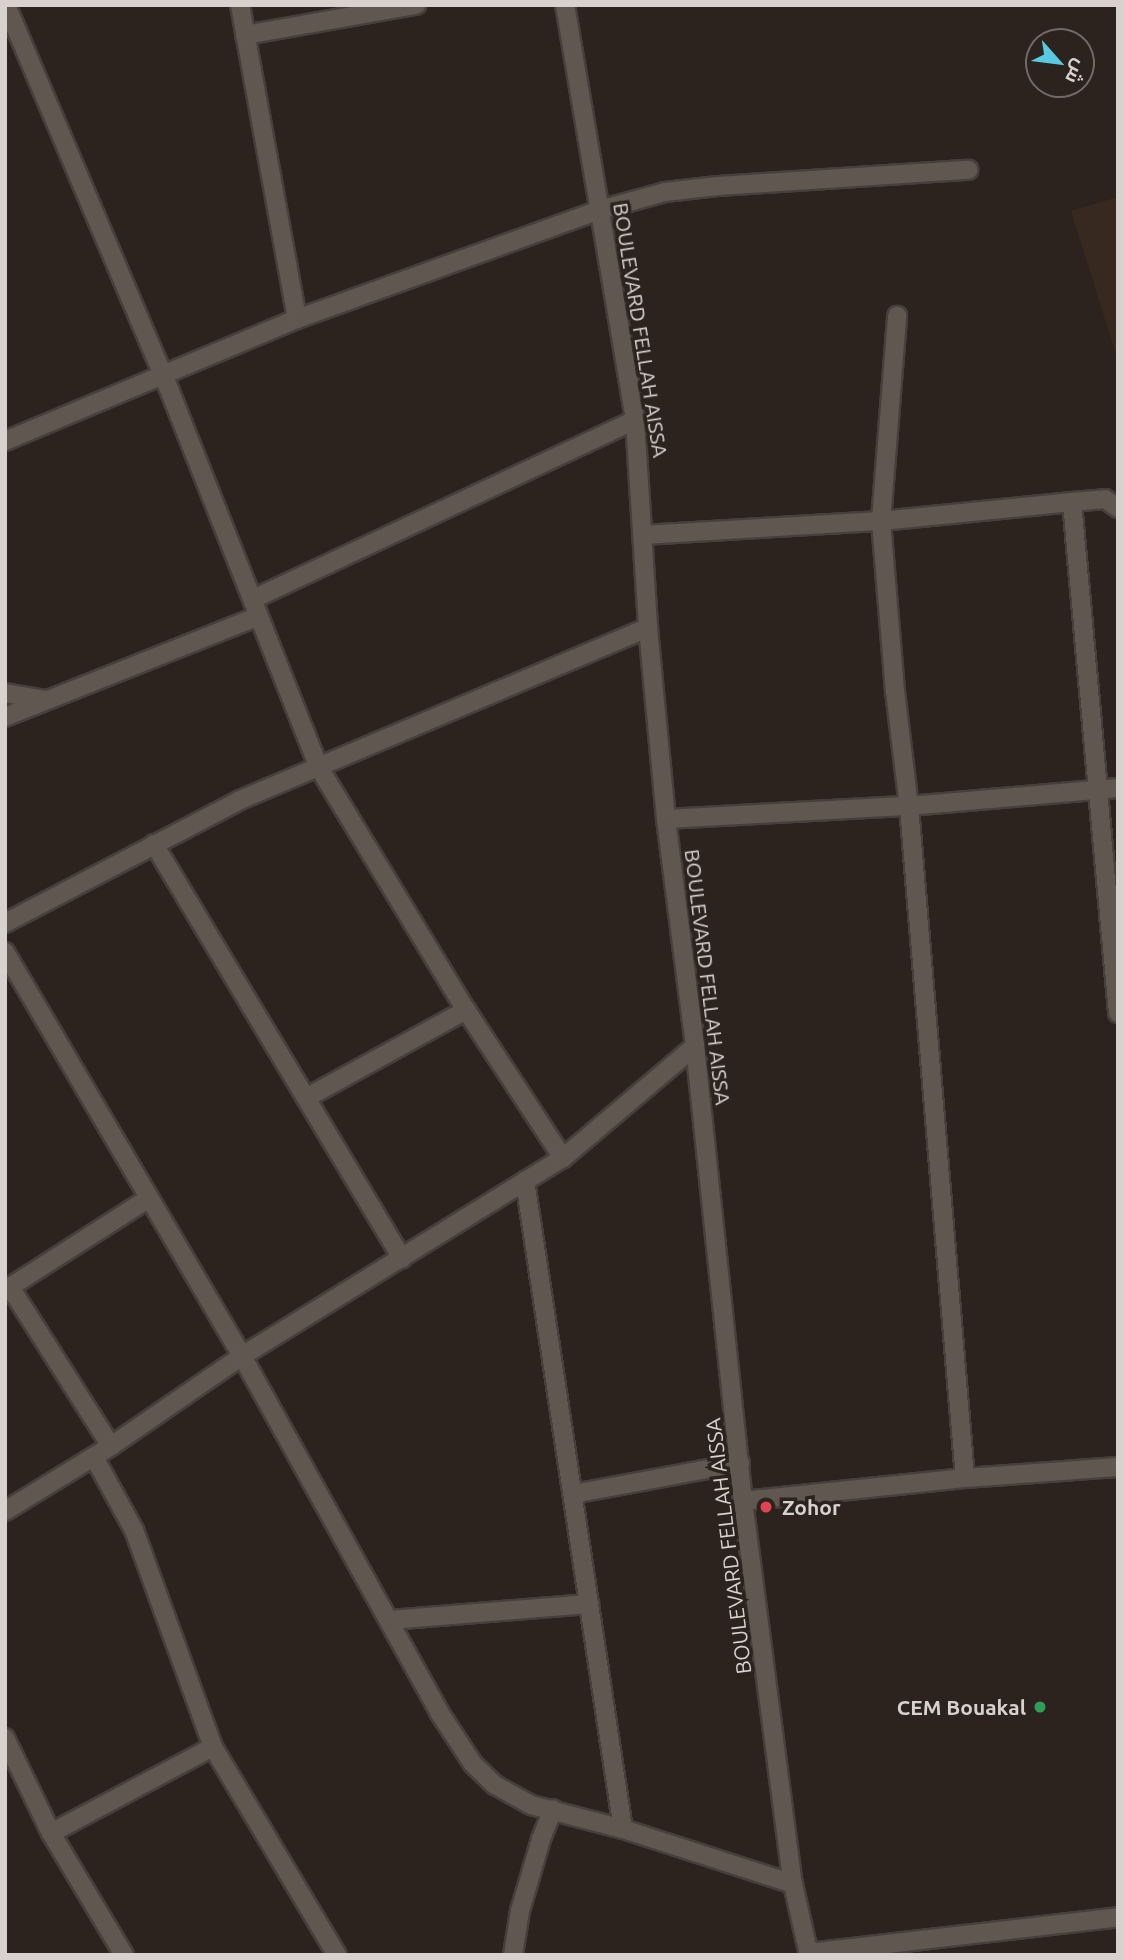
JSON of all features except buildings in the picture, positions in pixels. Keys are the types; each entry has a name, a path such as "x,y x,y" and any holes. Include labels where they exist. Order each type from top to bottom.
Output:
{"street":[{"path":"6,5 163,374 318,766 466,1010 563,1158"},
{"path":"240,5 297,319"},
{"path":"245,35 416,5"},
{"name":"BOULEVARD FELLAH AISSA","path":"565,5 635,420 648,628 666,818 695,1046 743,1501 793,1884 809,1954"},
{"path":"5,441 297,319 600,210 665,192 718,186 968,170"},
{"path":"897,316 881,521 895,691 909,806 965,1478"},
{"path":"5,717 256,608 635,420"},
{"path":"643,535 881,521 1105,499 1118,508"},
{"path":"1072,502 1118,1013"},
{"path":"5,923 240,800 648,628"},
{"path":"5,693 44,700"},
{"path":"666,818 909,806 1118,788"},
{"path":"154,844 402,1259"},
{"path":"5,952 242,1356 439,1712 473,1764 495,1785 531,1805 623,1829 793,1884"},
{"path":"306,1098 466,1010"},
{"path":"5,1511 111,1446 242,1356 563,1158 695,1046"},
{"path":"525,1181 623,1829"},
{"path":"111,1446 8,1289 149,1198"},
{"path":"94,1457 134,1530 213,1747 337,1955"},
{"path":"573,1494 740,1463"},
{"path":"743,1501 965,1478 1118,1467"},
{"path":"389,1620 589,1604"},
{"path":"5,1738 51,1833 124,1955"},
{"path":"51,1833 213,1747"},
{"path":"513,1955 520,1911 541,1839 553,1809"},
{"path":"809,1954 1118,1917"}],"shaded area":[{"path":"1118,197 1118,361 1071,211"}],"place":[{"name":"Zohor","path":"766,1507"},
{"name":"CEM Bouakal","path":"1040,1707"}]}
